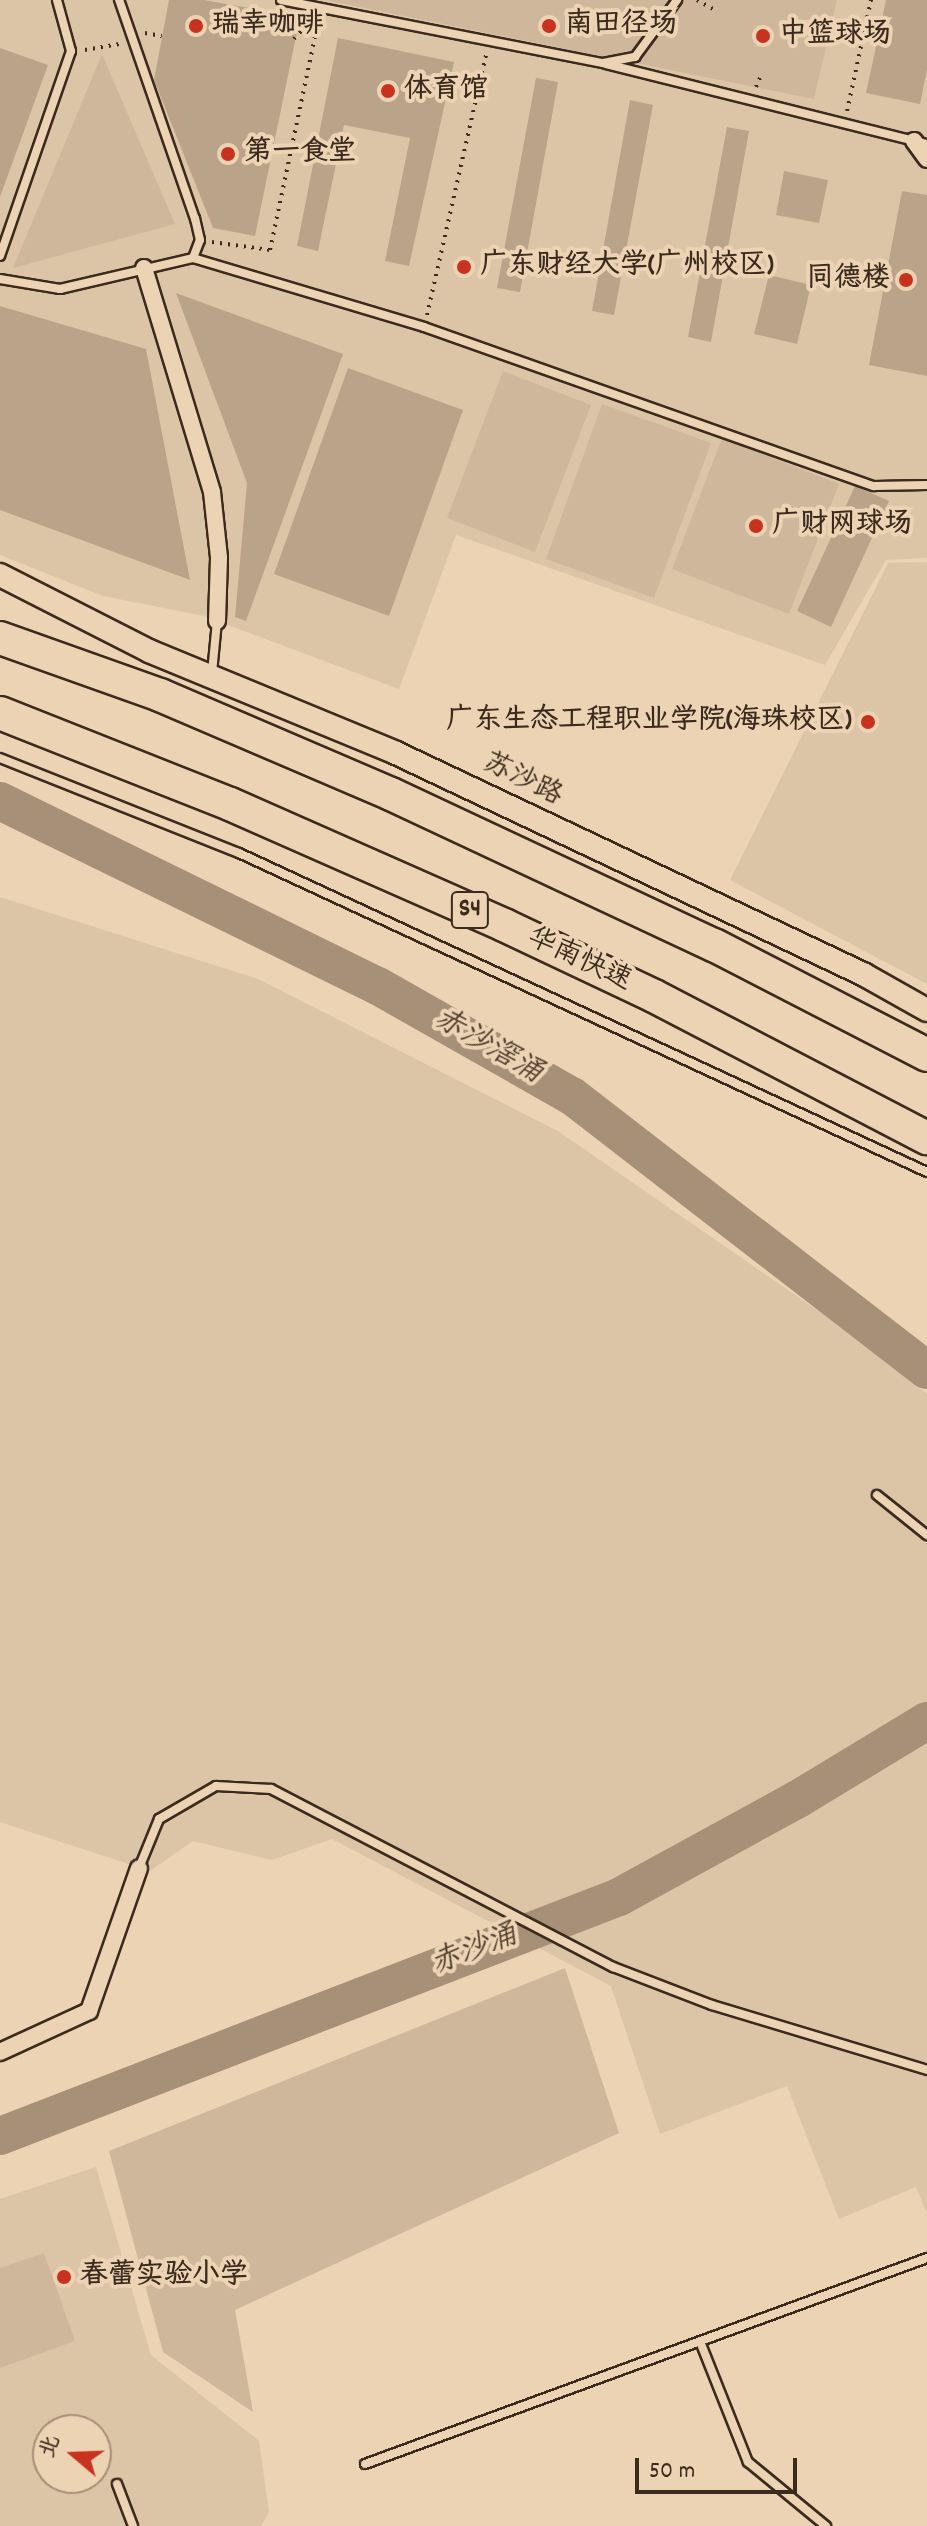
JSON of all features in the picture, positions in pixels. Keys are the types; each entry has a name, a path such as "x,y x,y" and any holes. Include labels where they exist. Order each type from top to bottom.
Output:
{"highway":[{"path":"0,622 391,794 714,945 927,1055"},
{"path":"0,638 160,695"},
{"name":"华南快速","path":"0,713 216,799 475,913 654,996 927,1138"},
{"path":"871,1108 927,1147"}],"street":[{"path":"920,142 927,159"},
{"path":"144,268 212,492 219,558 217,621"},
{"name":"苏沙路","path":"0,575 149,651 212,673 396,753 863,974 927,1010"},
{"path":"0,2052 89,2011 139,1868"}],"lane":[{"path":"0,256 71,51 57,0"},
{"path":"119,0 200,240 193,258"},
{"path":"281,0 603,63 920,142"},
{"path":"603,63 635,57 677,0"},
{"path":"0,279 60,289 193,258 424,327 874,486 927,485"},
{"path":"212,673 217,621"},
{"path":"0,758 295,878 927,1172"},
{"path":"877,1495 927,1535"},
{"path":"139,1868 159,1819 216,1786 271,1789 457,1889 613,1967 712,2005 927,2070"},
{"path":"365,2464 701,2344 927,2258"},
{"path":"701,2344 748,2462 826,2526"},
{"path":"117,2484 133,2526"}],"path":[{"path":"697,0 713,9"},
{"path":"845,123 871,0"},
{"path":"200,240 270,250 321,8"},
{"path":"294,39 321,8"},
{"path":"424,327 490,41"}],"shaded area":[{"name":"广东财经大学(广州校区)","path":"0,0 927,0 927,558 886,560 825,665 456,535 399,689 204,616 103,596 0,555"},
{"path":"325,0 837,0 814,99"},
{"path":"102,54 175,224 13,268"},
{"path":"503,371 591,405 535,552 447,518"},
{"path":"602,404 711,443 654,598 546,559"},
{"name":"广财网球场","path":"722,438 839,484 789,614 672,569"},
{"name":"广东生态工程职业学院(海珠校区)","path":"927,562 927,984 730,880 888,563"},
{"path":"0,897 258,979 558,1131 830,1319 927,1394 927,2214 916,2187 839,2219 787,2086 660,2134 611,1986 332,1839 272,1860 193,1841 150,1871 0,1822"},
{"path":"565,1968 619,2133 235,2310 253,2412 163,2352 109,2151"},
{"name":"春蕾实验小学","path":"96,2167 151,2355 259,2441 269,2512 261,2526 0,2526 0,2199"},
{"path":"44,2253 75,2341 0,2368 0,2268"}],"building":[{"name":"第一食堂","path":"169,0 204,0 300,17 255,236 213,228 154,80"},
{"path":"886,0 927,0 927,70 920,104 866,93"},
{"name":"体育馆","path":"338,38 454,62 409,266 385,261 410,138 344,125 318,251 297,246"},
{"path":"0,48 48,65 0,197"},
{"path":"536,78 558,82 520,292 497,288"},
{"path":"630,100 653,105 614,315 592,311"},
{"path":"727,127 749,131 711,342 688,337"},
{"path":"784,171 828,180 819,223 776,215"},
{"name":"同德楼","path":"902,191 927,195 927,376 869,365"},
{"path":"769,275 811,285 797,344 754,334"},
{"path":"176,293 343,354 246,621 235,617 247,483"},
{"path":"0,306 146,349 190,580 0,510"},
{"path":"348,368 463,410 389,616 274,574"},
{"path":"855,486 889,501 831,627 797,611"}],"waterway":[{"name":"赤沙滘涌","path":"0,801 378,986 572,1096 927,1370"},
{"name":"赤沙涌","path":"0,2136 619,1897 798,1799 927,1721"}],"place":[{"name":"瑞幸咖啡","path":"196,26"},
{"name":"南田径场","path":"549,26"},
{"name":"中篮球场","path":"763,36"},
{"name":"体育馆","path":"388,91"},
{"name":"第一食堂","path":"228,154"},
{"name":"广东财经大学(广州校区)","path":"464,267"},
{"name":"同德楼","path":"906,280"},
{"name":"广财网球场","path":"756,526"},
{"name":"广东生态工程职业学院(海珠校区)","path":"868,722"},
{"name":"春蕾实验小学","path":"64,2277"}]}
